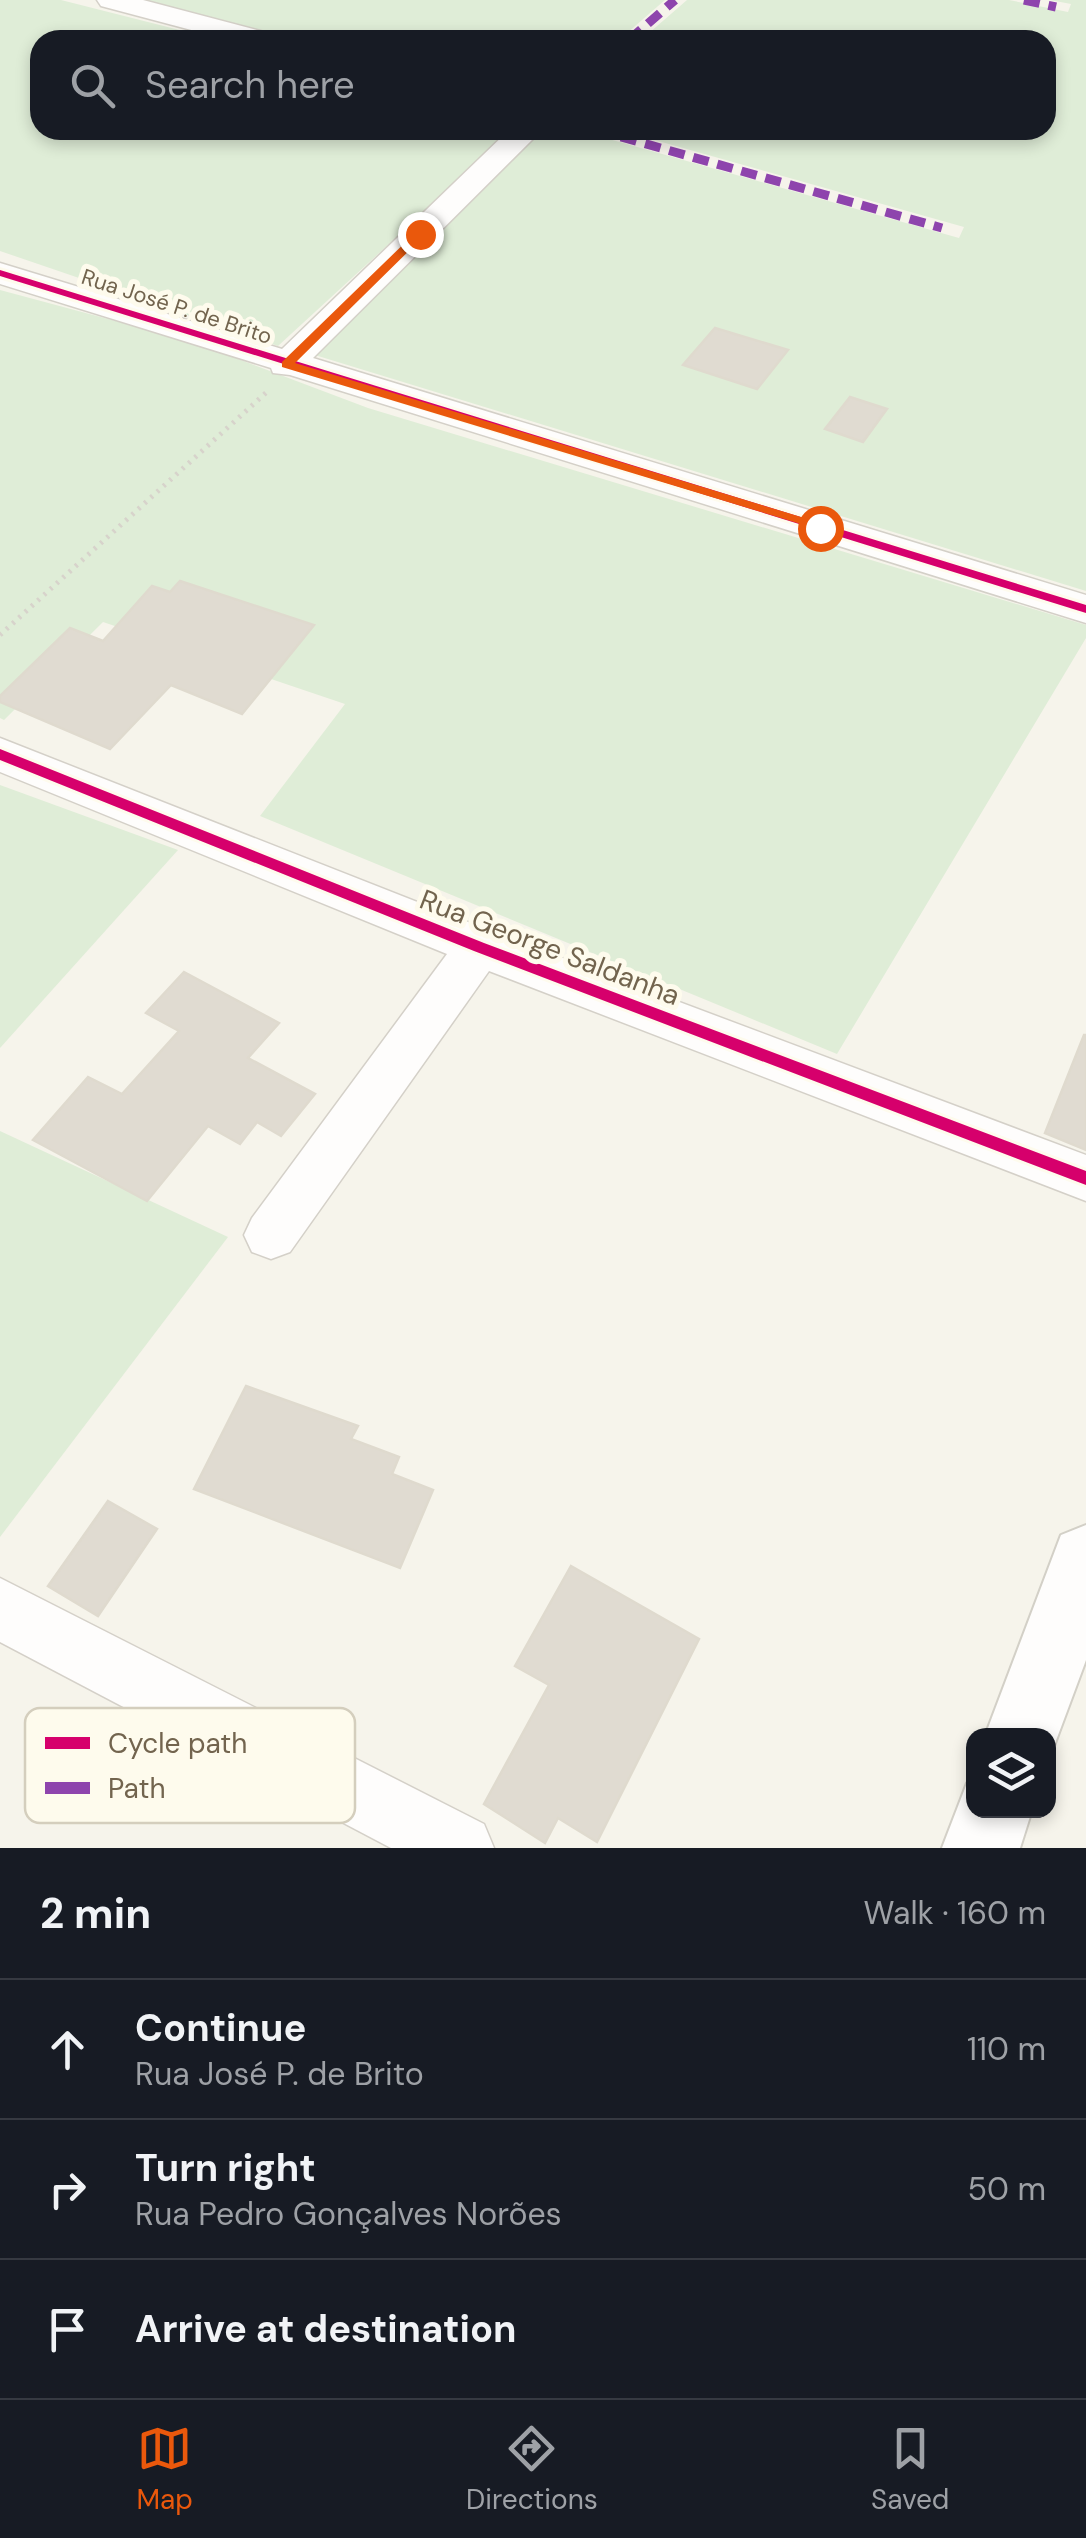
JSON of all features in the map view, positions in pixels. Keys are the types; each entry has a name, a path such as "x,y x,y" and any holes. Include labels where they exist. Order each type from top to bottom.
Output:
{"street":[{"path":"111,0 224,30"},
{"path":"286,364 517,140"},
{"name":"Rua José P. de Brito","path":"0,273 1086,609"},
{"name":"Rua George Saldanha","path":"0,754 479,948 1086,1178"},
{"path":"271,1235 479,948"},
{"path":"1025,1728 1086,1560"},
{"path":"0,1610 189,1708"},
{"path":"355,1794 460,1848"},
{"path":"981,1848 991,1818"}],"path":[{"path":"0,635 265,396 286,364"}],"green space":[{"path":"0,0 61,0 180,30 30,30 30,140 502,140 278,346 0,251"},
{"path":"143,0 665,0 630,30 247,30"},
{"path":"687,0 1009,0 1068,12 1071,4 1050,0 1086,0 1086,591 305,352 527,140 612,140 959,238 964,227 655,140 1056,140 1056,30 652,30"},
{"path":"0,290 190,341 368,408 1086,625 1086,638 837,1054 260,816 345,704 103,622 4,720 0,718"},
{"path":"0,785 178,850 0,1048"},
{"path":"0,1131 228,1237 0,1537"}],"building":[{"path":"715,328 788,350 757,389 683,365"},
{"path":"850,397 887,409 863,442 825,429"},
{"path":"180,581 314,625 242,714 171,685 110,749 0,702 0,696 70,628 103,641 152,586 170,592"},
{"path":"184,972 279,1023 248,1058 315,1094 281,1136 257,1122 240,1144 208,1126 147,1201 33,1140 88,1077 122,1094 179,1031 146,1013"},
{"path":"1086,1035 1086,1150 1045,1133"},
{"path":"246,1386 358,1426 351,1439 399,1457 392,1474 433,1490 400,1568 194,1489"},
{"path":"108,1501 157,1529 98,1616 48,1586"},
{"path":"571,1566 699,1639 597,1842 558,1818 545,1843 484,1804 549,1685 515,1666"}],"marked path":[{"path":"640,30 675,0"},
{"path":"1024,0 1056,7"},
{"path":"632,140 942,228"}],"cycle path":[{"path":"0,273 1086,609"},
{"path":"0,754 479,947 1086,1178"}],"route":[{"path":"420,234 286,364 820,528"}]}
